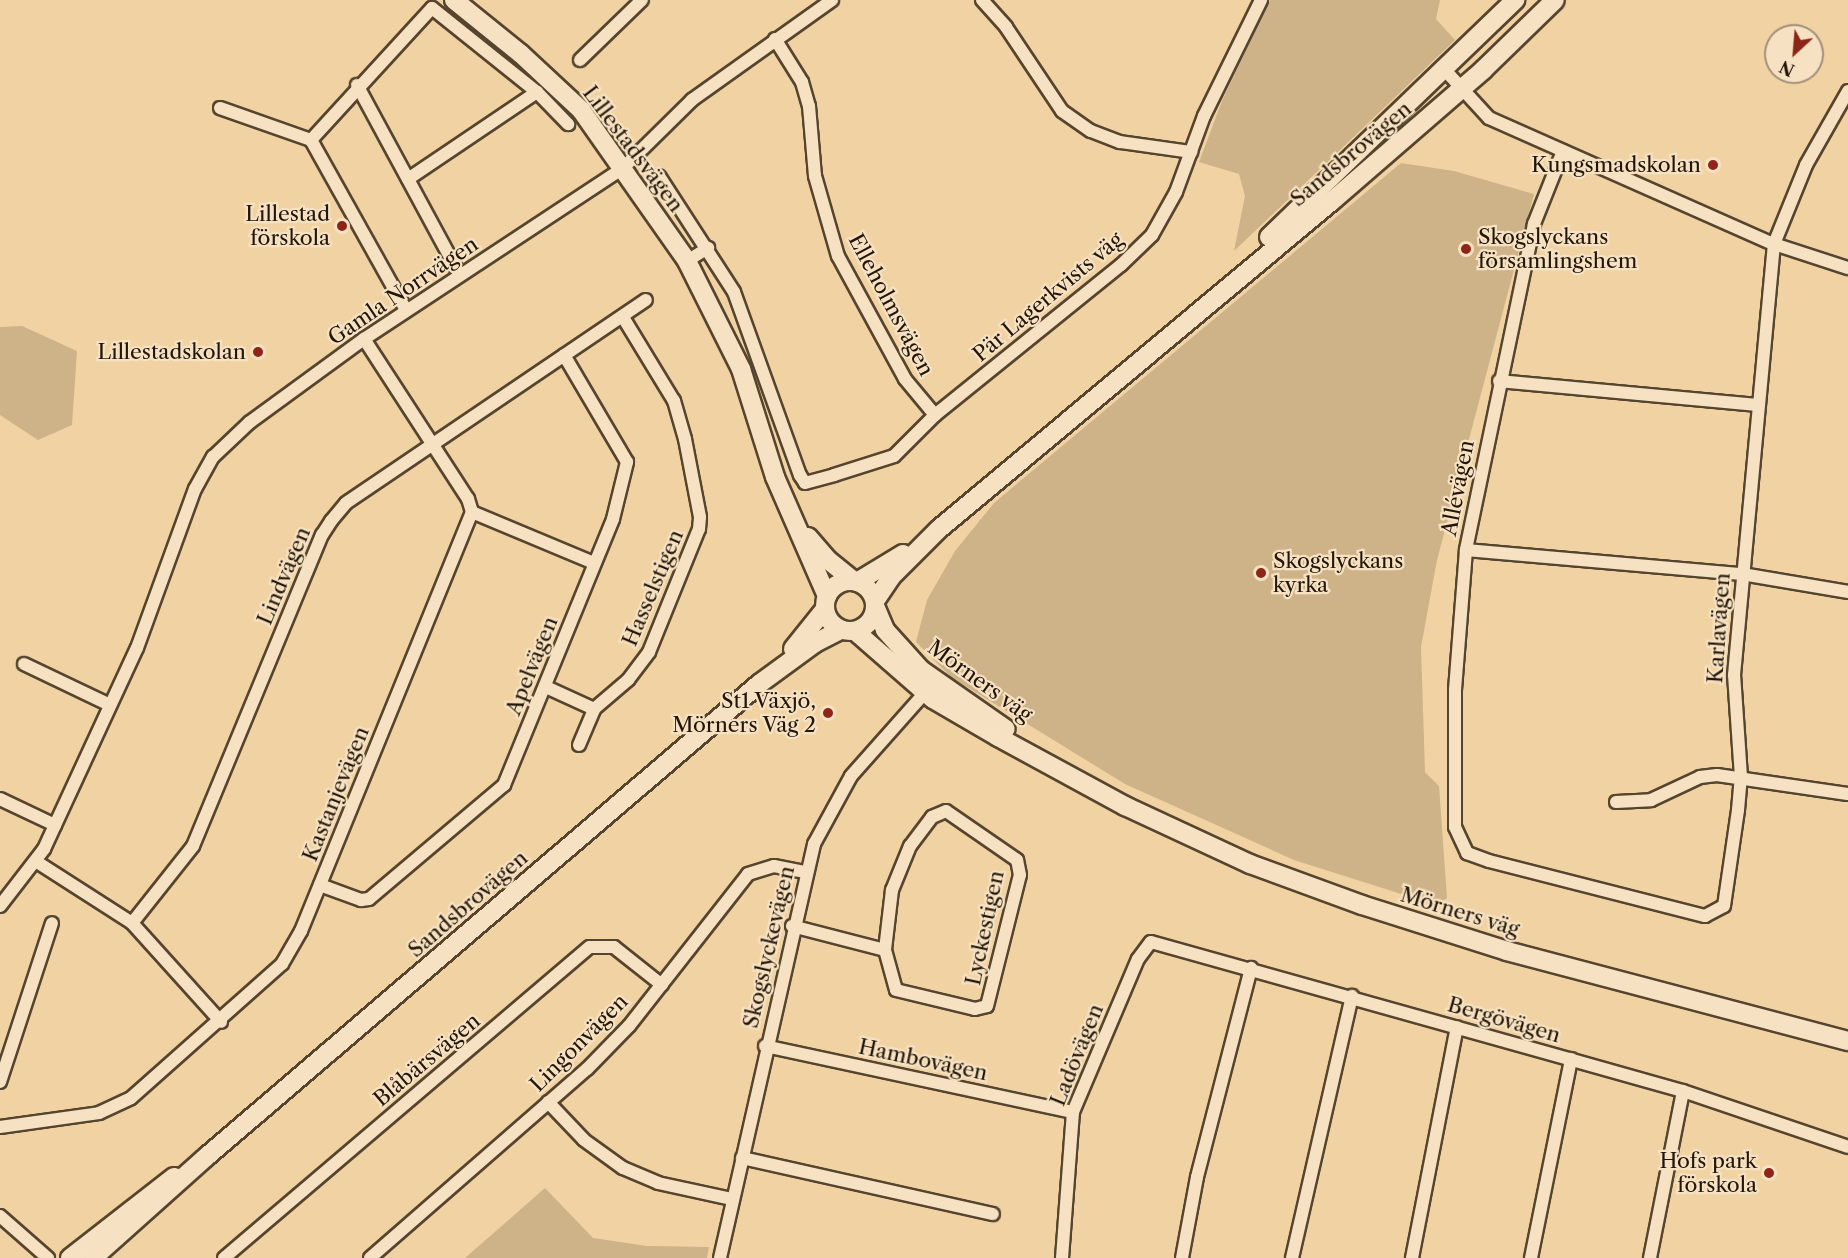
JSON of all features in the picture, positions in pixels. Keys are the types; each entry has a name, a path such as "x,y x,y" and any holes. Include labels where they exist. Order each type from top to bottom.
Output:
{"main road":[{"name":"Lillestadsvägen","path":"454,0 522,54 581,110 687,261 741,369 787,508 826,602"},
{"name":"Sandsbrovägen","path":"1168,334 1515,0"},
{"name":"Sandsbrovägen","path":"875,603 891,577 939,529 1168,334 1332,201 1555,0"},
{"name":"Lillestadsvägen","path":"787,508 822,554 855,581"},
{"name":"Sandsbrovägen","path":"855,581 939,529"},
{"path":"855,581 870,590 875,603 868,623 848,630 831,622 826,602 836,585 855,581"},
{"name":"Sandsbrovägen","path":"759,684 807,635 826,602"},
{"name":"Mörners väg","path":"875,603 885,630 930,687"},
{"name":"Sandsbrovägen","path":"93,1258 206,1157 759,684 815,643 848,630"},
{"name":"Mörners väg","path":"848,630 998,737 1125,806 1250,864 1362,905 1507,951 1848,1041"},
{"name":"Sandsbrovägen","path":"70,1258 149,1193 206,1157"}],"street":[{"path":"580,60 642,0"},
{"name":"Gamla Norrvägen","path":"0,906 38,862 136,648 195,489 213,457 250,422 364,339 459,274 557,215 623,168 692,100 832,0"},
{"path":"982,0 1006,27 1062,111 1091,131 1120,142 1191,152"},
{"name":"Pär Lagerkvists väg","path":"805,483 894,456 934,415 1121,265 1152,235 1176,192 1204,116 1261,0"},
{"path":"311,140 357,85 432,8 537,92 568,124"},
{"name":"Elleholmsvägen","path":"775,39 802,82 809,106 815,176 838,256 905,379 934,415"},
{"path":"1444,70 1489,118 1774,244 1848,268"},
{"path":"357,85 459,274"},
{"name":"Karlavägen","path":"1460,843 1467,853 1489,861 1705,916 1724,906 1741,777 1734,675 1757,405 1774,244 1806,165 1848,91"},
{"path":"408,179 537,92"},
{"path":"220,108 311,140 406,310"},
{"name":"Allévägen","path":"1460,843 1455,827 1455,690 1466,550 1499,381 1534,224 1563,150"},
{"name":"Lillestadsvägen","path":"659,176 708,248 734,292 763,364 777,420 805,483"},
{"path":"687,261 708,248"},
{"name":"Lindvägen","path":"132,923 193,846 322,535 346,503 646,300"},
{"name":"Hasselstigen","path":"594,709 628,680 649,652 699,529 700,517 674,401 623,317"},
{"path":"364,339 468,500 472,512 594,563"},
{"name":"Apelvägen","path":"320,885 361,900 369,899 504,785 613,519 627,462 564,356"},
{"path":"1499,381 1757,405"},
{"name":"Kastanjevägen","path":"0,1127 99,1113 131,1098 221,1022 282,964 301,931 472,512"},
{"path":"1466,550 1742,574 1848,592"},
{"path":"24,664 110,705"},
{"path":"546,687 594,709 579,745"},
{"name":"Skogslyckevägen","path":"720,1258 792,926 805,872 818,835 841,791 862,762 930,687"},
{"path":"1616,802 1651,800 1700,777 1741,777 1848,794"},
{"path":"0,799 55,825"},
{"name":"Lyckestigen","path":"946,811 1017,860 1020,875 987,1006 975,1009 896,990 885,950 892,890 910,846 932,817 946,811"},
{"path":"38,862 132,923 221,1022"},
{"name":"Lingonvägen","path":"370,1258 548,1102 629,1026 748,874 774,866 805,872"},
{"path":"0,1082 52,923"},
{"path":"792,926 885,950"},
{"name":"Bergövägen","path":"1147,944 1164,943 1683,1091 1848,1147"},
{"name":"Ladövägen","path":"1062,1258 1073,1112 1147,944"},
{"name":"Blåbärsvägen","path":"224,1258 590,947 614,947 662,985"},
{"path":"1182,1258 1197,1177 1251,968"},
{"path":"1292,1258 1352,996"},
{"path":"1412,1258 1457,1027"},
{"name":"Hambovägen","path":"765,1046 1073,1112"},
{"path":"1531,1258 1571,1059"},
{"path":"1650,1258 1683,1091"},
{"path":"548,1102 584,1140 622,1168 658,1183 732,1199"},
{"path":"742,1158 993,1214"},
{"path":"0,1216 48,1258"}],"shaded area":[{"path":"1270,0 1440,0 1436,19 1455,40 1234,251 1245,196 1239,174 1199,162 1222,101"},
{"path":"1401,163 1454,171 1534,194 1437,560 1421,647 1425,772 1439,786 1447,898 1436,905 1294,860 1125,784 951,677 916,642 927,600 955,551 994,503"},
{"path":"22,326 77,351 72,425 38,440 0,415 0,327"},
{"path":"545,1188 593,1238 647,1246 709,1247 707,1258 465,1258"}],"place":[{"name":"Kungsmadskolan","path":"1713,165"},
{"name":"Lillestad förskola","path":"342,226"},
{"name":"Skogslyckans församlingshem","path":"1466,249"},
{"name":"Lillestadskolan","path":"258,352"},
{"name":"Skogslyckans kyrka","path":"1261,573"},
{"name":"St1 Växjö, Mörners Väg 2","path":"828,713"},
{"name":"Hofs park förskola","path":"1769,1173"}]}
